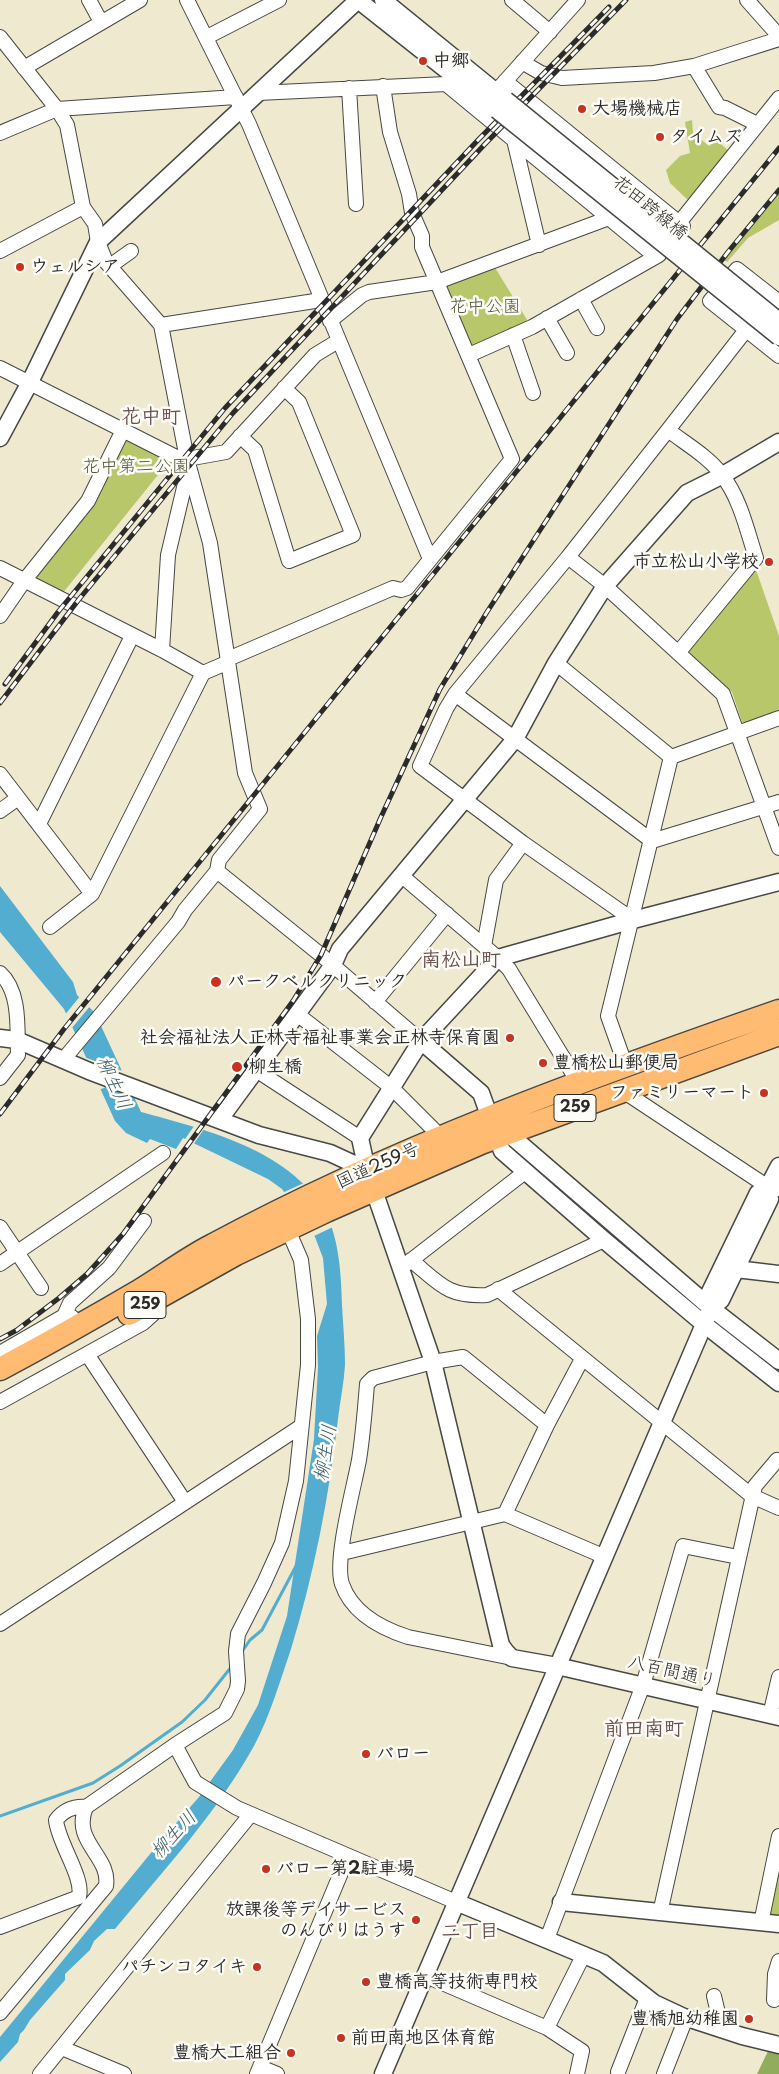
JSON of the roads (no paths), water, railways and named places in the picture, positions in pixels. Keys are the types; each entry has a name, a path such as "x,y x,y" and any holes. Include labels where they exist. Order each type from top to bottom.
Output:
{"highway":[{"name":"国道259号","path":"371,1180 442,1137 498,1128 578,1082 779,1011"},
{"name":"国道259号","path":"0,1384 236,1254 320,1203 371,1180 498,1128 623,1091 779,1034"},
{"name":"国道259号","path":"0,1369 88,1320 211,1246 287,1223"}],"street":[{"path":"89,0 102,22"},
{"path":"24,68 140,0"},
{"path":"187,0 207,37 248,124 430,559"},
{"path":"207,37 279,0"},
{"path":"0,438 29,384 98,242 238,103 258,93 358,0 450,80 514,140 657,256 547,318 468,355"},
{"path":"383,0 501,96 680,225 779,98"},
{"path":"512,0 550,32"},
{"path":"501,96 522,62 578,0"},
{"path":"747,0 779,36"},
{"path":"0,37 57,109 67,125 83,207 95,224 98,242 106,262 161,325 186,459 210,542 245,773 260,809 219,860 217,871 178,922 63,1060"},
{"path":"522,62 541,73 562,78 654,73 694,66 779,39"},
{"path":"694,66 719,106 758,124"},
{"path":"258,93 450,80 501,96"},
{"path":"50,927 92,894 203,673 224,664 228,659 393,588 401,590 407,588 512,459 422,247 422,236 412,213 409,194 390,132 383,86"},
{"path":"349,88 356,204"},
{"name":"花田跨線橋","path":"501,96 779,322"},
{"name":"花田跨線橋","path":"501,96 779,337"},
{"path":"0,133 57,109 238,103"},
{"path":"514,140 540,245"},
{"path":"0,251 83,207"},
{"path":"330,321 362,295 369,292 437,282 609,218"},
{"path":"110,266 131,251"},
{"path":"779,302 737,270 710,301 779,356"},
{"path":"581,298 598,328"},
{"path":"161,325 321,300"},
{"path":"547,318 567,353"},
{"path":"633,920 420,766 446,708 455,694 568,557 746,330"},
{"path":"513,335 533,393"},
{"path":"0,368 174,456 186,459 226,452 315,355 338,341"},
{"path":"240,436 256,450 290,562 353,535 299,402 284,388"},
{"path":"0,616 24,581 88,501 123,430"},
{"path":"668,430 712,464 723,475 741,510 756,558 678,653"},
{"path":"220,1119 332,965 340,949 515,739 556,662 605,586 688,493 779,442"},
{"path":"162,650 168,555 186,479 186,459"},
{"path":"568,557 605,586 723,694 779,848"},
{"path":"0,568 162,650 203,673"},
{"path":"39,824 132,636"},
{"path":"556,662 671,757"},
{"path":"455,694 652,840"},
{"path":"671,757 779,718"},
{"path":"625,1064 608,1016 633,920 671,757"},
{"path":"0,774 92,894"},
{"path":"0,811 18,798"},
{"path":"652,840 779,802"},
{"path":"484,946 496,880 523,842"},
{"path":"217,871 332,965 481,1094 498,1128 502,1151 525,1172 704,1324 779,1383"},
{"path":"402,876 509,969 578,1082"},
{"path":"360,1138 421,1041 498,958 779,882"},
{"path":"375,1002 447,914"},
{"path":"0,973 6,978 12,989 18,1055 0,1078"},
{"path":"297,1014 392,1088 442,1137"},
{"path":"0,1038 17,1040 90,1071 259,1135 330,1153 371,1180"},
{"path":"256,1070 360,1138 371,1180 406,1264 433,1362 501,1645 512,1658"},
{"path":"623,1091 774,1188"},
{"path":"498,1128 711,1308 779,1361"},
{"path":"0,1264 163,1153"},
{"path":"383,2074 603,1556 704,1324 711,1308 721,1300 770,1200 779,1166"},
{"path":"406,1264 525,1172"},
{"path":"711,1308 710,1294 714,1283 758,1193 774,1188"},
{"path":"0,1353 64,1316 70,1303 109,1268 144,1222"},
{"path":"0,2014 106,1886 108,1878 104,1867 91,1849 83,1832 82,1814 86,1807 175,1745 225,1713 237,1689 236,1642 238,1634 282,1543 296,1481 300,1427 308,1365 308,1319 301,1260 287,1223"},
{"path":"0,1227 41,1288"},
{"path":"406,1264 453,1292 468,1296 487,1295 604,1240"},
{"path":"736,1269 779,1274"},
{"path":"498,1289 752,1496 779,1508"},
{"path":"0,1402 143,1323 153,1314 147,1304"},
{"path":"64,1316 88,1320"},
{"path":"87,1354 185,1502"},
{"path":"512,1658 408,1637 393,1632 374,1622 358,1609 342,1583 340,1563 359,1457 367,1384 373,1378 433,1362 463,1357 547,1425"},
{"path":"505,1514 547,1425 582,1358"},
{"path":"0,1624 300,1427"},
{"path":"660,1913 752,1496 755,1486 777,1460 779,1461"},
{"path":"342,1553 505,1514 603,1556"},
{"path":"547,1939 643,1685 683,1546 738,1557"},
{"name":"八百間通り","path":"512,1658 557,1666 775,1716"},
{"path":"775,1716 779,1677"},
{"path":"175,1745 195,1782 234,1806 456,1902 584,1954 603,1964 654,2003 686,2018 779,2045"},
{"path":"0,1926 80,1897 79,1884 60,1838 56,1820 61,1813 76,1806 86,1807"},
{"path":"40,2074 251,1814"},
{"path":"760,1923 779,1836"},
{"path":"277,2074 259,2070 348,1856"},
{"path":"562,1902 779,1924"},
{"path":"547,2028 584,1954"},
{"path":"774,2000 775,1974 779,1960"},
{"path":"426,1976 547,2028 582,2051 577,2074"},
{"path":"714,1996 722,2030"},
{"path":"618,2072 647,1998"},
{"path":"664,2074 686,2018"},
{"path":"62,2048 124,2074"}],"water":[{"name":"柳生川","path":"0,886 73,982 77,995 95,1013 141,1112 214,1133 262,1154 284,1168 303,1184 320,1203 331,1226 338,1252 345,1365 330,1477 314,1564 291,1649 260,1735 223,1795 189,1841 115,1929 107,1929 94,1941 90,1950 65,1974 65,1980 30,2020 20,2034 18,2042 0,2062 0,2037 199,1797 233,1750 258,1705 287,1616 314,1439 318,1367 317,1336 327,1304 323,1258 315,1237 282,1189 268,1179 183,1138 176,1149 150,1139 147,1143 126,1133 115,1121 64,1009 0,932"}],"waterway":[{"path":"241,1653 250,1640 262,1630 296,1566"},
{"path":"0,1816 93,1783 120,1766 182,1722 205,1700 232,1666"}],"railway":[{"path":"0,703 80,598 233,413 485,144 626,0"},
{"path":"5,684 58,612 225,408 479,139 609,7"},
{"path":"0,1114 64,1029 779,148"},
{"path":"0,1339 17,1330 59,1298 87,1274 123,1234 293,1001 321,955 381,817 440,689 487,612 677,319 728,252 779,190"}],"place":[{"name":"中郷","path":"423,61"},
{"name":"大場機械店","path":"582,109"},
{"name":"タイムズ","path":"660,137"},
{"name":"ウェルシア","path":"20,267"},
{"name":"市立松山小学校","path":"769,562"},
{"name":"パークベルクリニック","path":"216,982"},
{"name":"社会福祉法人正林寺福祉事業会正林寺保育園","path":"510,1038"},
{"name":"豊橋松山郵便局","path":"543,1063"},
{"name":"柳生橋","path":"237,1067"},
{"name":"ファミリーマート","path":"764,1093"},
{"name":"バロー","path":"366,1754"},
{"name":"バロー第2駐車場","path":"266,1869"},
{"name":"放課後等デイサービス のんびりはうす","path":"416,1920"},
{"name":"パチンコタイキ","path":"257,1967"},
{"name":"豊橋高等技術専門校","path":"366,1982"},
{"name":"豊橋旭幼稚園","path":"749,2019"},
{"name":"前田南地区体育館","path":"341,2038"},
{"name":"豊橋大工組合","path":"291,2053"}],"district":[{"name":"花中町","path":"151,417"},
{"name":"南松山町","path":"461,960"},
{"name":"前田南町","path":"644,1729"},
{"name":"二丁目","path":"470,1932"}],"park label":[{"name":"花中公園","path":"485,307"},
{"name":"花中第二公園","path":"136,467"}]}
